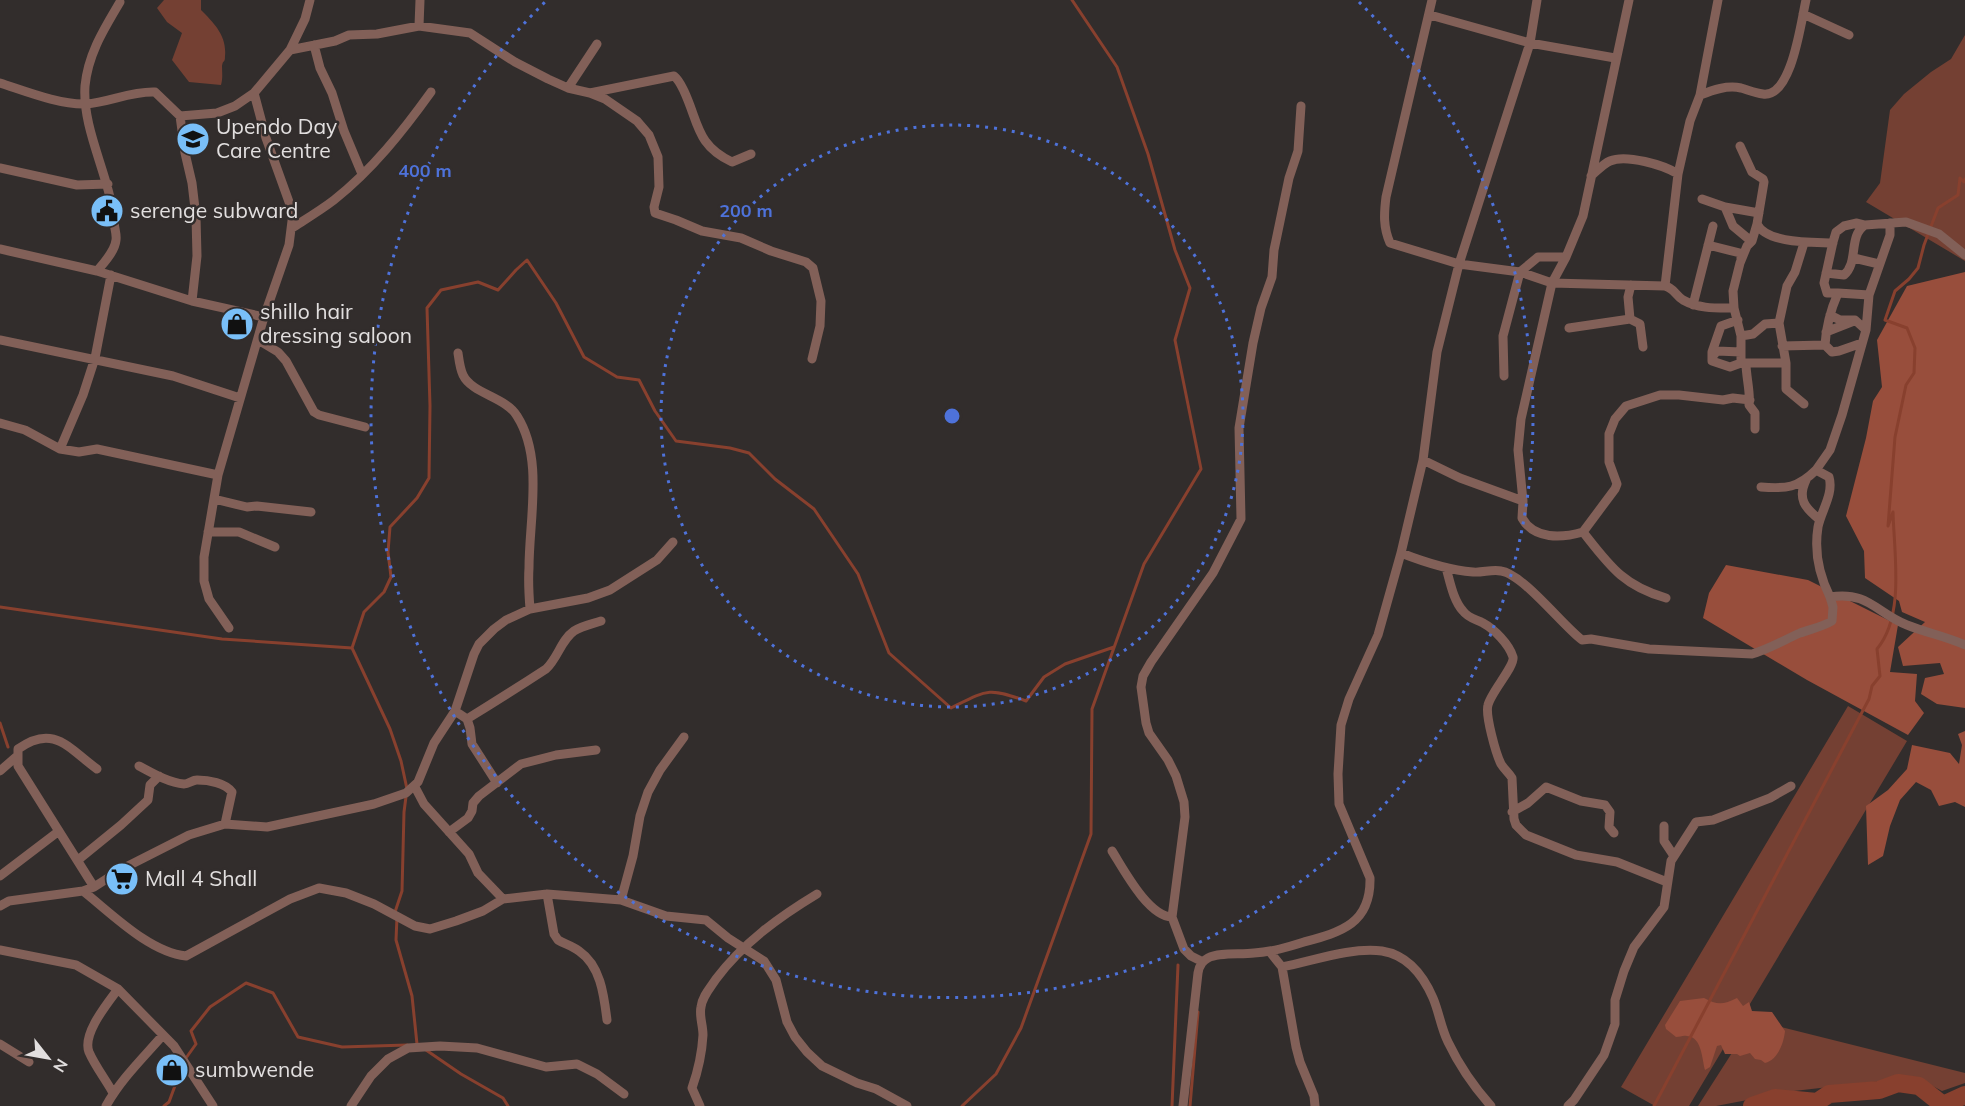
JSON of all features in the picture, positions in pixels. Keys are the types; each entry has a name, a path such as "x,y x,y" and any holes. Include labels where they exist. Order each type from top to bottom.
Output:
{"street":[{"path":"180,117 217,113 235,106 254,93 290,50 305,19 310,0"},
{"path":"419,26 420,0"},
{"path":"1432,0 1386,197 1384,225 1390,243 1458,264 1520,272 1552,282 1671,287 1680,298 1693,306 1734,308"},
{"path":"1183,1106 1198,973 1203,962 1212,957 1270,952 1335,934 1356,921 1366,905 1370,891 1370,878 1339,804 1341,725 1349,699 1378,635 1401,553 1423,460 1437,351 1458,264 1530,43 1537,0"},
{"path":"1629,0 1583,216 1566,257 1552,282 1520,426 1522,518 1528,528 1535,533 1571,536 1583,532 1616,489 1617,484 1609,462 1609,434 1615,419 1626,406 1660,395 1750,400"},
{"path":"1665,286 1678,174 1690,121 1700,95 1718,0"},
{"path":"1700,95 1717,88 1738,87 1765,95 1774,93 1782,85 1793,58 1806,0"},
{"path":"97,271 108,258 116,241 113,203 93,141 85,88 90,57 120,2"},
{"path":"1803,14 1849,34"},
{"path":"1430,15 1530,43 1615,58"},
{"path":"290,50 335,41 349,35 377,34 419,26 470,33 515,62 568,88 605,99 637,122 649,135 658,158 659,187 654,207 655,213 702,231 741,238 771,251 806,262 813,268 821,301 820,326 812,359"},
{"path":"568,88 597,44"},
{"path":"314,45 320,68 332,93 362,174"},
{"path":"590,93 674,76 678,79 687,98 705,142 732,162 751,154"},
{"path":"0,83 41,96 86,104 141,91 155,92 180,117 196,217 197,256 192,301"},
{"path":"292,228 335,200 362,174 399,135 430,92"},
{"path":"229,628 208,599 204,581 204,557 218,475 264,317 289,245 293,213 266,138 254,93"},
{"path":"1203,962 1191,956 1184,949 1172,917 1185,817 1184,802 1168,759 1149,733 1141,687 1143,676 1151,662 1213,573 1241,519 1239,428 1253,343 1261,308 1272,276 1274,250 1289,178 1298,151 1301,106"},
{"path":"1740,146 1752,172 1764,180 1757,224 1740,263"},
{"path":"1590,178 1609,161 1619,159 1663,166 1678,174"},
{"path":"0,168 77,184 108,184"},
{"path":"1702,199 1725,207 1759,213"},
{"path":"1725,207 1733,226 1751,241"},
{"path":"1869,295 1830,294 1826,291 1824,283 1836,232 1844,226 1857,223 1865,225 1906,222 1939,234 1965,255"},
{"path":"1761,487 1793,486 1806,480 1830,450 1866,330 1869,295 1890,234 1890,223"},
{"path":"1757,224 1766,234 1780,239 1794,239 1804,243 1833,243"},
{"path":"1826,273 1844,275 1852,266 1854,246 1859,231 1865,225"},
{"path":"1693,306 1713,226"},
{"path":"1736,252 1740,243 1751,241"},
{"path":"1804,243 1795,272 1787,286 1779,323 1786,363 1786,389 1804,404"},
{"path":"1708,245 1741,254 1733,291 1734,308 1741,336 1741,352 1749,405 1755,413 1755,429"},
{"path":"0,249 97,271 192,301 264,317"},
{"path":"1504,376 1503,336 1520,272 1538,257 1566,257"},
{"path":"1854,258 1880,264"},
{"path":"60,449 83,395 95,358 111,275"},
{"path":"1630,285 1628,297 1630,319"},
{"path":"1838,293 1826,332 1826,345 1832,352 1862,343"},
{"path":"1569,328 1630,319 1640,324 1643,347"},
{"path":"1830,319 1855,320 1866,330"},
{"path":"1830,319 1838,328"},
{"path":"1712,361 1712,352 1721,326 1738,320"},
{"path":"1826,332 1855,320"},
{"path":"1741,336 1753,334 1765,324 1779,323"},
{"path":"0,340 173,376 240,398"},
{"path":"258,340 278,352 286,361 314,412 365,427"},
{"path":"1782,346 1826,345"},
{"path":"1712,361 1713,355 1718,351 1741,352"},
{"path":"458,353 463,375 468,382 510,407 530,442 533,462 529,569 530,609"},
{"path":"1712,361 1730,367 1744,364 1786,363"},
{"path":"0,423 25,430 60,449 79,452 97,449 218,475"},
{"path":"1423,460 1460,478 1523,501"},
{"path":"1401,553 1446,568 1482,573 1500,571 1520,582 1582,640 1591,639 1649,649 1752,654 1764,651 1832,621 1833,607 1818,567 1818,528 1832,485 1830,477 1816,470"},
{"path":"1806,480 1801,494 1802,501 1805,507 1820,520"},
{"path":"214,499 247,507 258,506 311,512"},
{"path":"208,532 239,532 275,547"},
{"path":"1583,532 1627,582 1651,594 1666,598"},
{"path":"0,906 9,901 83,891 94,887 122,869 189,835 225,824 267,827 374,804 406,793 415,787 434,743 454,711 479,644 494,629 506,620 530,609 588,598 610,590 657,560 673,542"},
{"path":"1446,568 1462,610 1469,617 1490,628 1507,644 1514,661 1493,692 1487,708 1488,722 1502,766 1512,778 1512,812 1516,825 1526,835 1576,855 1617,862 1667,882"},
{"path":"1830,597 1844,595 1863,600 1906,625 1944,635 1965,645"},
{"path":"467,719 546,669 553,663 566,639 575,629 601,621"},
{"path":"454,711 467,719 472,744 497,783"},
{"path":"94,887 18,766 18,749 42,737 54,737 98,769"},
{"path":"621,900 633,856 640,816 648,792 660,770 684,737"},
{"path":"450,832 468,818 478,796 521,764 556,755 596,750"},
{"path":"0,771 17,756"},
{"path":"139,766 182,784 197,780 229,787 232,792 225,824"},
{"path":"78,860 148,800 150,784 159,776"},
{"path":"1568,1106 1596,1069 1609,1043 1615,1024 1615,1000 1624,971 1634,947 1664,907 1667,899 1667,882 1674,856 1696,822 1713,820 1770,798 1791,786"},
{"path":"415,787 424,804 469,854 478,873 503,899"},
{"path":"1512,812 1528,803 1546,787 1581,801 1605,805 1610,812 1609,827 1614,833"},
{"path":"1664,826 1664,841 1674,856"},
{"path":"0,876 59,831"},
{"path":"1112,851 1132,882 1154,909 1160,914 1172,917"},
{"path":"83,891 147,940 170,952 186,956 290,899 319,888 346,893 374,904 415,926 430,929 483,911 503,899 547,894 621,900 666,916 706,920 764,961 776,980 787,1022 795,1037 822,1066 857,1083 876,1089 907,1106"},
{"path":"547,894 554,934 558,940 585,955 603,987 607,1020"},
{"path":"700,1106 692,1088 699,1070 703,1033 700,1013 703,999 725,968 743,948 787,912 817,894"},
{"path":"0,950 76,965 118,989 184,1059 213,1106"},
{"path":"1282,968 1353,952 1380,951 1399,955 1417,971 1433,999 1448,1042 1477,1091 1491,1106"},
{"path":"1270,952 1282,968 1296,1047 1314,1096 1315,1106"},
{"path":"113,1093 88,1050 88,1040 91,1030 118,989"},
{"path":"106,1106 113,1093 163,1035"},
{"path":"0,1044 29,1062"},
{"path":"351,1106 371,1076 388,1059 408,1048 440,1046 477,1048 546,1067 578,1064 597,1074 624,1095"}],"shaded area":[{"path":"164,0 201,0 201,10 215,25 224,42 225,58 221,85 189,82 172,60 182,33 167,22 157,8"},
{"path":"1965,35 1965,261 1866,202 1880,183 1890,110 1904,94 1951,59"},
{"path":"1965,272 1965,708 1937,704 1921,694 1925,678 1944,674 1940,663 1903,666 1898,647 1925,622 1902,612 1899,601 1865,578 1864,551 1846,516 1873,401 1882,387 1877,340 1907,286"},
{"path":"1726,565 1808,580 1898,625 1890,672 1917,674 1915,701 1924,713 1908,735 1807,680 1703,618 1709,593"},
{"path":"1848,706 1907,741 1689,1106 1655,1106 1621,1087"},
{"path":"1965,731 1965,807 1955,802 1939,806 1931,790 1916,782 1900,800 1890,826 1883,856 1868,865 1866,806 1888,790 1907,769 1912,745 1950,753 1959,764 1962,745 1958,734"},
{"path":"1704,998 1720,1003 1737,998 1743,1006 1749,1002 1752,1011 1772,1012 1785,1031 1777,1054 1765,1063 1755,1059 1750,1053 1740,1056 1725,1054 1721,1045 1717,1046 1710,1067 1705,1070 1696,1040 1686,1036 1676,1037 1666,1029 1665,1025 1680,1001"},
{"path":"1753,1020 1965,1073 1965,1083 1942,1091 1916,1077 1794,1091 1716,1106 1698,1106"}],"waterway":[{"path":"962,1106 996,1074 1021,1028 1091,834 1092,709 1144,564 1201,469 1175,340 1190,288 1175,250 1148,154 1117,67 1072,0"},
{"path":"1654,1106 1869,699 1872,686 1880,676 1877,649 1886,635 1895,602 1896,565 1893,512 1888,526 1895,437 1906,385 1914,373 1915,348 1907,328 1885,320 1895,291 1918,268 1938,208 1958,195 1960,178 1964,182 1965,179"},
{"path":"352,648 364,612 384,592 391,577 388,552 390,527 417,498 429,478 430,406 427,308 441,290 478,282 498,290 527,260 556,303 584,357 617,377 639,380 655,411 676,441 730,448 749,453 775,479 814,509 858,574 889,653 951,708 988,692 1026,701 1044,677 1065,664 1114,647"},
{"path":"0,607 222,639 352,648 390,729 401,761 407,789 404,812 402,891 395,912"},
{"path":"0,723 8,747"},
{"path":"397,917 396,940 412,996 417,1044"},
{"path":"1172,1106 1178,965"},
{"path":"186,1058 196,1044 191,1031 210,1007 246,983 273,993 298,1037 342,1047 407,1045"},
{"path":"1190,1106 1198,1012"},
{"path":"426,1050 461,1074 503,1098 508,1106"},
{"path":"164,1106 169,1102 183,1064"},
{"path":"1752,1106 1775,1098 1817,1102 1829,1094 1879,1090 1898,1083 1919,1086 1943,1105 1965,1095"}],"place":[{"name":"Upendo Day Care Centre","path":"193,139"},
{"name":"serenge subward","path":"107,211"},
{"name":"shillo hair dressing saloon","path":"237,324"},
{"name":"Mall 4 Shall","path":"122,879"},
{"name":"sumbwende","path":"172,1070"}]}
